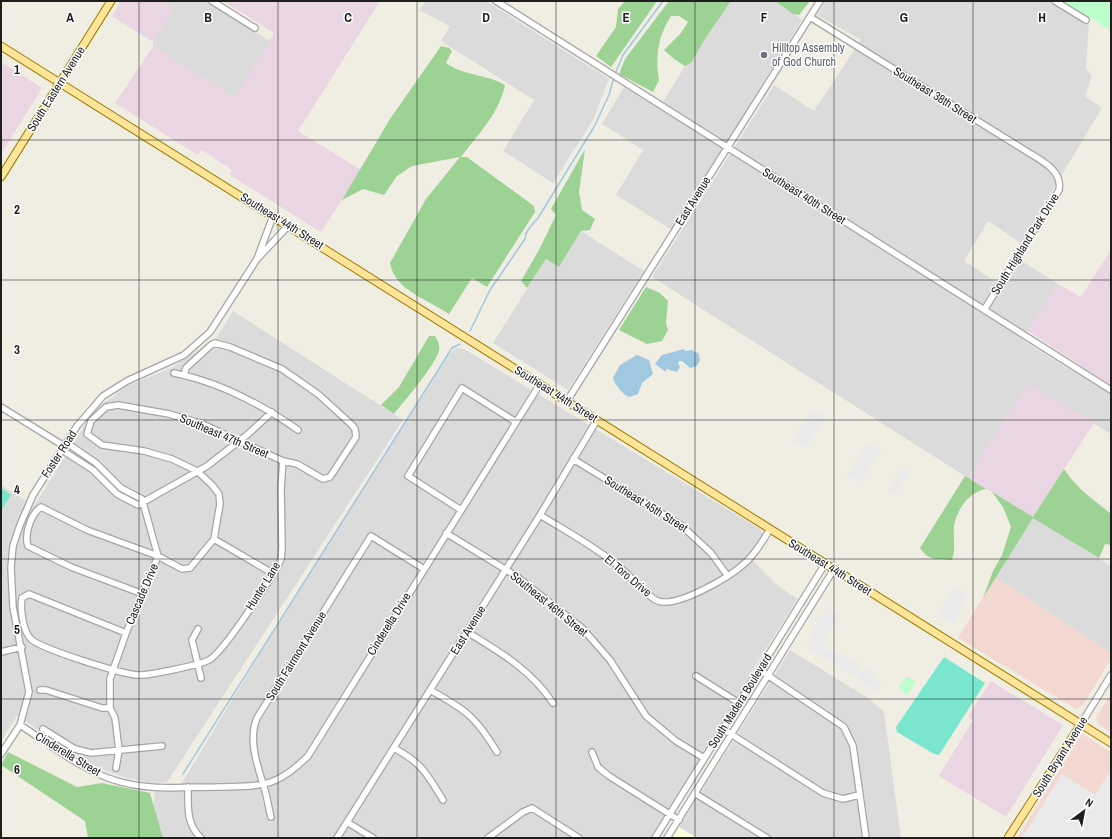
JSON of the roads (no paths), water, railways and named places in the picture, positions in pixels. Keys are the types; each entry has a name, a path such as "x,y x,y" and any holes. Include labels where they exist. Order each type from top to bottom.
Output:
{"main road":[{"name":"South Eastern Avenue","path":"1,177 111,1"},
{"name":"Southeast 44th Street","path":"1,46 1111,743"},
{"name":"South Bryant Avenue","path":"1008,838 1081,724"}],"street":[{"path":"212,1 255,28"},
{"name":"Southeast 40th Street","path":"496,1 1111,390"},
{"name":"East Avenue","path":"566,401 820,1"},
{"path":"1055,1 1086,20"},
{"name":"Southeast 38th Street","path":"810,17 1026,151 1052,168 1058,177"},
{"name":"South Highland Park Drive","path":"984,310 1059,190 1060,183 1058,177"},
{"name":"Foster Road","path":"257,259 273,216"},
{"name":"Foster Road","path":"1,754 20,725 29,692 22,647 17,630 11,588 13,546 33,495 77,426 103,396 127,381 184,356 210,332 257,259 289,226"},
{"name":"Southeast 47th Street","path":"184,375 186,368 211,345 215,343 222,344 273,365 298,380 352,425 356,432 354,442 330,477 326,479 319,477 297,464 283,461 239,440 185,418 118,405 106,407 96,414 87,428 87,434 102,445 159,454 196,471"},
{"path":"174,373 228,390 272,412 298,430"},
{"name":"Cinderella Drive","path":"188,787 254,786 275,780 285,775 298,766 308,756 540,384"},
{"path":"461,510 408,476 462,388 516,422"},
{"path":"1,407 64,446 96,463 121,488 142,499 143,504 196,471 207,466 272,412"},
{"name":"East Avenue","path":"337,838 506,570 597,420"},
{"name":"Southeast 45th Street","path":"573,459 687,530 710,553 727,575"},
{"name":"Hunter Lane","path":"126,633 29,594 24,596 21,602 27,632 31,639 53,649 112,669 139,675 209,660 224,647 278,564 282,554 281,488 283,461"},
{"path":"142,594 71,567 28,546 27,534 36,510 41,507 87,530 158,556 182,569 190,568 214,539 220,504 219,494 206,478 196,471"},
{"name":"Cascade Drive","path":"116,768 119,750 115,718 110,708 110,679 112,669 126,633 158,556 143,504"},
{"name":"El Toro Drive","path":"540,515 615,563 632,577 650,596 658,601 683,600 727,575 744,564 752,556 770,529"},
{"name":"Southeast 46th Street","path":"446,533 506,570 535,590 583,629 610,660 646,716 676,741 704,758"},
{"name":"South Fairmont Avenue","path":"271,817 263,783 259,774 253,743 254,725 371,536 424,569"},
{"path":"214,539 272,573"},
{"name":"South Madera Boulevard","path":"655,838 825,564"},
{"name":"South Madera Boulevard","path":"667,838 696,794 834,569"},
{"path":"198,629 192,640 196,664 201,678"},
{"path":"467,632 528,672 544,688 553,703"},
{"path":"1,652 22,647"},
{"path":"760,670 844,727 853,746 866,838"},
{"path":"696,676 739,703"},
{"name":"South Bryant Avenue","path":"1081,724 1111,676"},
{"path":"40,690 46,690 102,708 110,708"},
{"path":"430,690 470,714 478,722 497,752"},
{"name":"Cinderella Street","path":"20,725 91,770 113,780 136,786 162,788 188,787"},
{"path":"43,729 75,749 91,753 162,746"},
{"path":"723,729 823,792 843,799 859,795"},
{"path":"394,748 415,760 423,767 443,800"},
{"path":"592,752 598,767 609,776 679,820"},
{"path":"188,787 187,814 197,834 201,838"},
{"path":"696,794 766,838"},
{"path":"488,838 523,812 532,808 579,838"},
{"path":"346,822 373,838"}],"waterway":[{"path":"615,74 623,55 663,1"},
{"path":"470,331 490,290 525,239 528,230 538,218 594,127 609,95 614,77"},
{"path":"183,774 452,348 460,344"}],"place":[{"name":"Hilltop Assembly of God Church","path":"764,55"}]}
